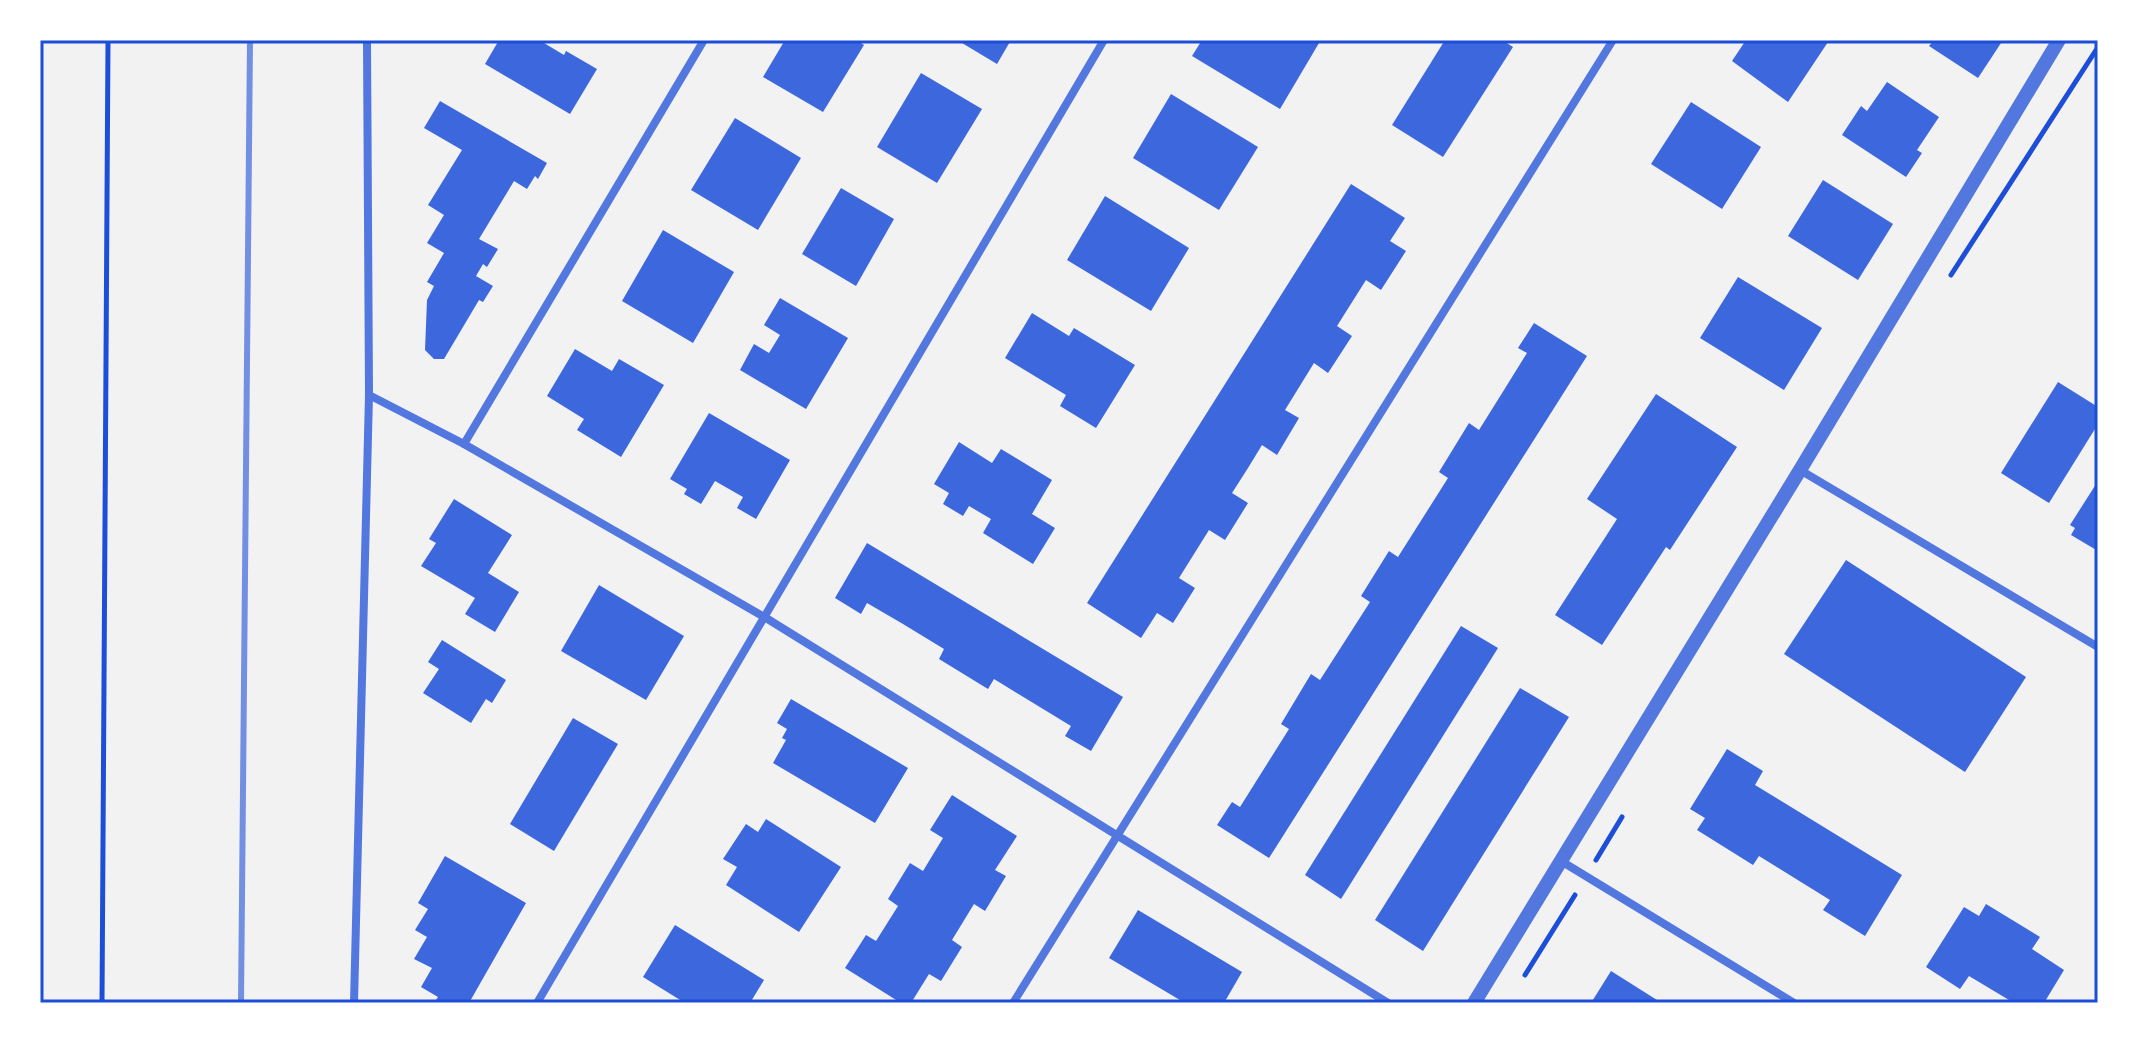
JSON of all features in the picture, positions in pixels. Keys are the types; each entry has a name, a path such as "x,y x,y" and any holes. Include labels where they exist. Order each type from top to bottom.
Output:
{"street":[{"path":"354,1003 369,395 367,40"},
{"path":"464,444 704,40"},
{"path":"537,1003 1104,40"},
{"path":"1013,1003 1613,40"},
{"path":"1474,1003 2059,40"},
{"path":"369,395 464,444 766,618 1388,1003"},
{"path":"1800,470 2098,647"},
{"path":"1561,861 1794,1003"}],"path":[{"path":"102,1003 108,40"},
{"path":"2040,134 2098,47"}],"building":[{"path":"499,40 539,40 597,69 570,114 485,64"},
{"path":"785,40 856,40 864,45 823,112 763,77"},
{"path":"957,40 1011,40 997,64"},
{"path":"1202,40 1314,40 1319,43 1280,109 1192,56"},
{"path":"1445,40 1502,40 1513,47 1443,157 1392,125"},
{"path":"1746,40 1828,42 1788,102 1732,61"},
{"path":"1934,40 2003,40 1978,78 1929,46"},
{"path":"921,73 982,109 937,183 877,147"},
{"path":"1887,82 1939,117 1917,150 1922,153 1906,177 1842,135 1861,106 1867,111"},
{"path":"1171,94 1258,147 1219,210 1133,158"},
{"path":"440,101 547,163 538,179 535,176 527,189 514,181 479,239 498,249 487,267 483,264 476,276 493,286 483,302 479,300 444,359 434,359 425,350 427,300 434,286 427,282 444,253 427,243 444,215 428,205 462,150 424,128"},
{"path":"1691,102 1761,147 1722,209 1651,164"},
{"path":"735,118 801,158 758,230 691,190"},
{"path":"1823,180 1893,224 1858,280 1788,236"},
{"path":"1351,184 1405,218 1390,241 1406,251 1381,290 1366,280 1337,326 1352,336 1328,373 1314,363 1285,410 1299,418 1277,455 1262,445 1232,493 1248,503 1225,540 1209,530 1179,578 1195,588 1173,623 1157,613 1141,638 1087,603"},
{"path":"841,188 894,219 856,286 802,254"},
{"path":"1105,196 1189,248 1151,311 1067,260"},
{"path":"663,230 734,272 693,343 622,301"},
{"path":"1738,277 1822,328 1784,390 1700,338"},
{"path":"780,298 848,338 806,409 740,370 754,344 769,353 780,335 764,325"},
{"path":"1032,313 1069,336 1074,328 1135,365 1096,428 1060,406 1066,395 1005,358"},
{"path":"1534,323 1587,356 1269,858 1217,825 1232,802 1240,807 1289,729 1281,724 1311,674 1320,680 1370,602 1361,596 1389,551 1398,557 1448,478 1439,472 1469,423 1479,430 1527,353 1518,348"},
{"path":"575,349 612,371 619,359 664,385 621,457 577,430 584,419 547,396"},
{"path":"2058,382 2098,407 2098,424 2049,503 2001,473"},
{"path":"1656,394 1737,447 1670,550 1666,547 1602,645 1555,615 1617,519 1587,499"},
{"path":"709,413 790,460 756,519 737,508 743,497 715,481 701,504 684,494 687,489 670,479"},
{"path":"959,442 992,463 1001,449 1052,480 1032,514 1055,528 1033,564 983,533 991,519 969,506 963,516 943,504 949,493 934,484"},
{"path":"2098,481 2098,551 2071,535 2075,528 2070,525"},
{"path":"454,499 512,535 488,573 519,592 495,632 465,614 475,598 421,566 436,543 429,539"},
{"path":"867,543 1123,697 1091,751 1065,736 1071,726 994,679 988,689 939,659 944,649 903,624 867,603 861,614 835,598"},
{"path":"1846,560 2026,677 1965,772 1784,654"},
{"path":"599,585 684,636 646,700 561,651"},
{"path":"1461,626 1498,648 1341,899 1305,875"},
{"path":"442,640 506,680 492,703 486,699 471,723 423,693 439,669 428,662"},
{"path":"1520,688 1569,717 1423,951 1375,920"},
{"path":"791,699 908,768 875,823 773,763 786,740 782,738 787,729 777,723"},
{"path":"573,718 618,744 554,851 510,824"},
{"path":"1727,749 1763,771 1755,785 1902,875 1865,936 1823,910 1830,900 1759,856 1753,865 1697,830 1705,818 1690,809"},
{"path":"952,795 1017,836 995,870 1006,876 985,911 974,904 952,940 962,947 941,981 929,974 911,1003 901,1003 845,968 866,935 876,941 898,906 888,899 910,863 923,871 943,838 930,830"},
{"path":"766,819 841,867 799,932 726,885 737,867 723,859 746,824 758,832"},
{"path":"445,856 526,903 469,1003 434,1003 438,997 421,987 432,968 414,959 427,937 415,930 428,909 418,903"},
{"path":"1986,904 2040,937 2032,949 2064,970 2044,1003 2014,1003 1969,976 1960,989 1926,967 1964,907 1979,916"},
{"path":"1138,910 1242,972 1224,1003 1185,1003 1109,958"},
{"path":"675,925 764,980 750,1003 685,1003 643,977"},
{"path":"1611,971 1657,1000 1655,1003 1591,1003"}],"railway":[{"path":"241,1003 250,40"}]}
